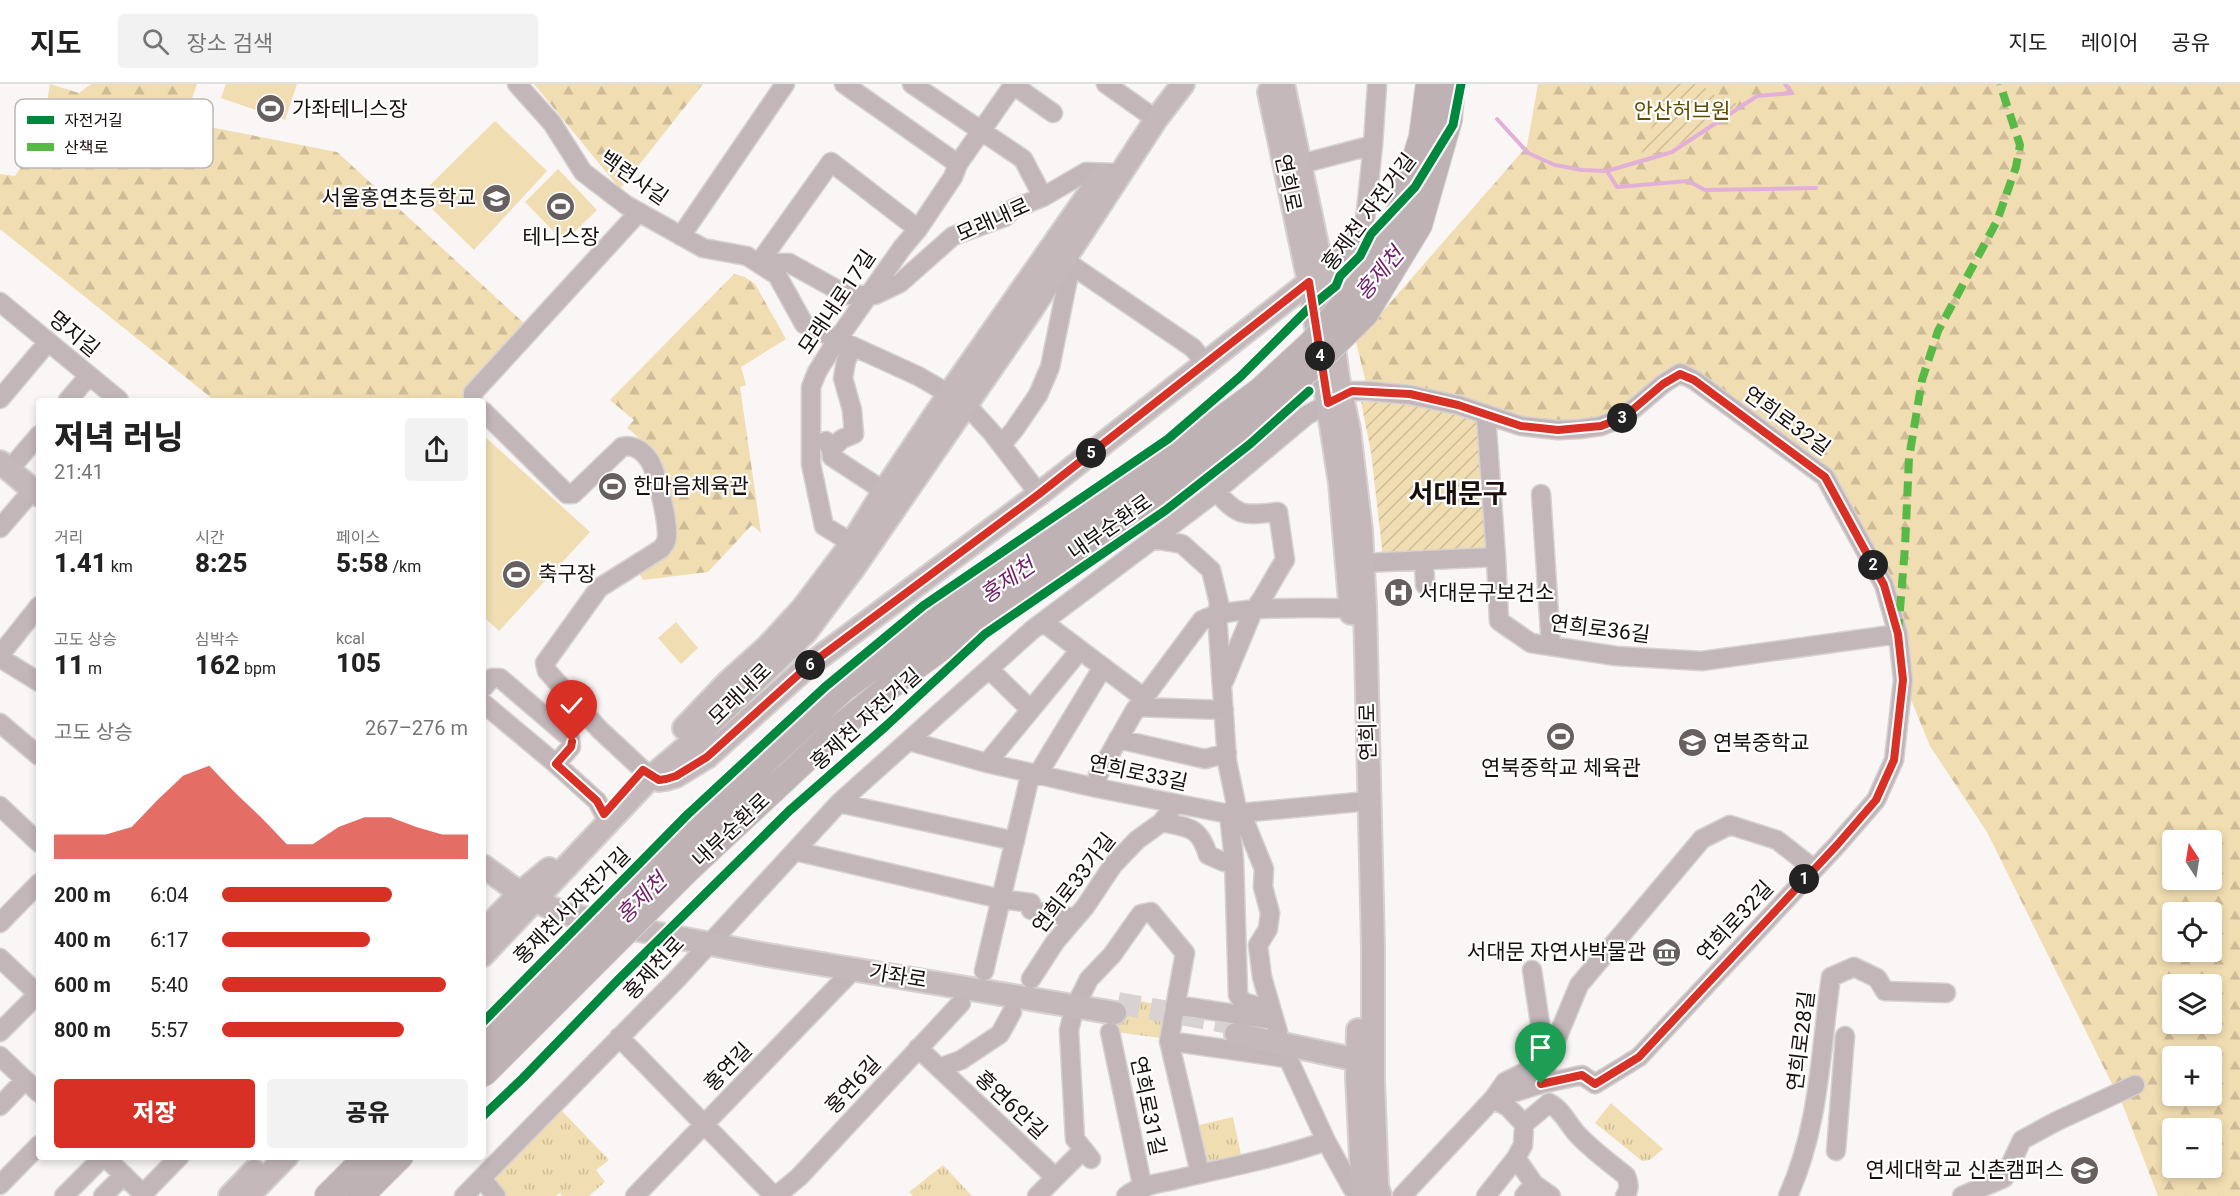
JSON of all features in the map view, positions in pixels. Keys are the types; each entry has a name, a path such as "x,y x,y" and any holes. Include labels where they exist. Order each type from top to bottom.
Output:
{"highway":[{"name":"내부순환로","path":"486,1040 769,757 843,688 1019,560 1144,476 1260,391 1312,343 1361,283 1399,213 1422,137 1429,84"},
{"name":"내부순환로","path":"486,1071 687,870 840,727 905,674 1236,435 1365,314 1419,225 1449,120 1452,84"},
{"path":"328,1196 364,1160"},
{"path":"360,1196 396,1160"}],"main road":[{"name":"모래내로","path":"486,930 528,897 647,773 727,683 802,609 852,543 884,491 1064,260 1147,113 1169,84"},
{"name":"모래내로","path":"700,748 806,632 853,569 957,400 1112,173 1183,84"},
{"name":"연희로","path":"1268,84 1320,280 1313,306 1358,498 1363,563 1373,947 1366,1053 1358,1121 1363,1196"},
{"name":"연희로","path":"1283,84 1301,164 1320,280 1333,391 1351,608 1366,1053 1380,1196"},
{"path":"647,773 659,780 676,776 700,748 1320,280"},
{"path":"5,466 36,492"},
{"name":"모래내로","path":"486,951 528,897 565,855 647,773"},
{"path":"486,868 528,897"},
{"name":"가좌로","path":"528,897 571,915 708,944 854,969 1078,1002 1114,1016"},
{"path":"708,944 732,939 1078,1002"},
{"path":"1239,1029 1278,1033 1366,1053"},
{"path":"230,1196 263,1160"},
{"path":"248,1196 283,1160"}],"street":[{"name":"백련사길","path":"517,84 552,123 583,172 639,212 703,248 747,256 777,275 804,324 918,376 957,400"},
{"path":"681,236 785,84"},
{"path":"844,84 958,164"},
{"path":"912,84 981,133 1023,159 1043,197"},
{"name":"모래내로17길","path":"852,543 824,526 811,464 811,387 817,372 845,344 868,295 918,229 953,177 958,164 1013,84 1053,113"},
{"path":"1106,84 1147,113"},
{"path":"1320,280 1364,230 1374,145 1377,84"},
{"name":"연희로","path":"1301,164 1374,145"},
{"path":"759,263 831,162 918,229"},
{"name":"모래내로","path":"759,263 789,263 847,295 875,296 900,284 953,236 1005,217 1013,209 1043,197 1086,172 1112,173"},
{"path":"473,398 473,393 639,212"},
{"path":"1064,260 1193,348 1206,364"},
{"path":"1002,444 1038,395 1050,367 1068,279 1064,260"},
{"name":"명지길","path":"0,302 116,398"},
{"path":"0,399 48,342"},
{"path":"831,449 842,439 854,434 852,410 843,378 846,361 845,344"},
{"name":"연희로32길","path":"1333,391 1410,394 1458,405 1537,429 1558,430 1601,426 1624,417 1663,384 1680,374 1694,380 1825,477 1884,585 1898,634 1903,680 1894,760 1876,800 1639,1057 1595,1084 1582,1075 1541,1084 1493,1099 1402,1196"},
{"path":"71,398 89,376"},
{"name":"홍제천로","path":"464,1196 677,979 839,803 1043,622 1216,492 1333,391"},
{"path":"957,400 1002,444 1039,494"},
{"path":"486,414 567,494 573,494 622,447 637,448 652,464 663,508 667,531 666,542 661,549 599,588 545,663 547,671 599,729 647,773"},
{"path":"1363,563 1496,557 1486,415"},
{"path":"811,435 824,439 831,449 832,458 884,491"},
{"path":"5,466 36,438"},
{"path":"0,528 36,492"},
{"path":"1216,492 1231,509 1250,514 1278,512 1285,560 1253,611 1222,686"},
{"path":"1541,494 1551,646"},
{"path":"1153,539 1182,544 1211,570 1219,603 1217,614 1227,753 1236,804 1229,814 1234,866 1239,995 1243,1002 1278,1033"},
{"name":"연희로36길","path":"1496,557 1499,621 1531,643 1616,656 1702,661 1898,634"},
{"path":"1424,560 1425,585"},
{"path":"1097,788 1098,775 1141,702 1202,620 1217,614 1253,611 1351,608"},
{"path":"36,610 0,656 36,680"},
{"path":"1043,622 1103,667 1141,702 1224,710"},
{"path":"987,763 1080,650"},
{"path":"984,971 1029,780 1038,774 1103,667"},
{"path":"989,669 1030,710"},
{"path":"486,685 492,678 500,678 570,738 571,747 556,764"},
{"path":"486,706 597,801 604,814"},
{"path":"0,723 36,753"},
{"path":"1118,739 1205,759 1227,753"},
{"name":"연희로33길","path":"909,741 987,763 1229,814 1358,802"},
{"path":"839,803 1015,842"},
{"name":"연희로33가길","path":"1031,979 1055,942 1113,865 1137,840 1162,822 1175,804"},
{"path":"0,806 36,840"},
{"path":"1229,814 1245,822 1264,869 1263,887 1270,913 1268,929 1258,945 1262,977 1278,1033 1326,1142 1352,1188 1363,1196"},
{"path":"1162,822 1191,828 1203,840 1208,855 1263,880"},
{"path":"1541,1084 1550,1055 1579,985 1702,839 1730,825 1777,840 1814,869"},
{"path":"795,851 1001,899 1031,903 1031,910 1075,918"},
{"path":"0,923 36,886"},
{"path":"1038,1196 1055,1177 1087,1154 1075,1139 1069,1030 1078,1002 1089,979 1112,955 1141,914 1151,912 1185,953 1169,1041 1278,1033"},
{"path":"0,958 36,991"},
{"name":"연희로28길","path":"1788,1196 1799,1172 1814,1119 1831,977 1854,967 1877,978 1886,991 1946,993"},
{"name":"홍연길","path":"635,1196 854,969"},
{"path":"1524,1124 1508,1107 1493,1099 1505,1082 1527,1071 1541,1030 1532,970"},
{"path":"0,1032 36,997"},
{"name":"홍연6길","path":"775,1196 799,1177 961,1003"},
{"path":"939,1068 961,1060 1000,1034 1012,1012"},
{"name":"연희로31길","path":"1114,1016 1135,1192 1200,1173 1298,1151 1326,1142"},
{"path":"1175,1016 1278,1033"},
{"path":"1836,1150 1845,1036"},
{"path":"620,1037 775,1196"},
{"name":"연희로31길","path":"1169,1041 1200,1173"},
{"name":"홍연6안길","path":"918,1048 1055,1177"},
{"path":"0,1056 36,1090"},
{"path":"0,1106 25,1080"},
{"path":"1962,1196 2004,1178 2022,1140 2067,1116 2135,1085"},
{"path":"1486,1196 1516,1158 1523,1145 1524,1124 1549,1103 1568,1120 1578,1135 1626,1176 1629,1191 1625,1196"},
{"path":"0,1185 36,1148"},
{"path":"1516,1158 1529,1190 1551,1196"},
{"path":"64,1196 100,1160"},
{"path":"108,1160 144,1195 176,1160"},
{"path":"103,1196 124,1175"},
{"path":"482,1179 496,1196"}],"green space":[{"path":"50,84 79,93 91,84 197,84 192,99 48,99"},
{"name":"가좌테니스장","path":"226,84 297,84 285,120 221,98"},
{"path":"534,84 703,84 620,189"},
{"path":"1538,84 2240,84 2240,1196 2158,1196 2124,1108 1987,832 1930,746 1903,680 1898,634 1825,477 1681,374 1624,417 1580,429 1368,391 1356,342 1527,146"},
{"name":"안산허브원","path":"1671,84 1694,84 1738,104 1702,131 1671,149 1640,157 1656,116 1655,100"},
{"path":"495,121 547,171 474,250 419,196"},
{"path":"213,128 337,152 526,325 463,398 211,398 0,229 0,174 15,176 21,168 213,168"},
{"name":"테니스장","path":"558,169 597,210 564,242 525,202"},
{"path":"734,274 745,277 755,284 786,339 741,367 746,385 740,387 761,533 752,525 708,572 643,580 637,569 665,557 676,532 661,461 656,452 627,428 634,420 610,400"},
{"path":"1380,399 1434,405 1484,422 1490,548 1383,557 1371,452 1361,402"},
{"name":"축구장","path":"486,438 590,532 499,631 486,619"},
{"path":"676,622 698,648 681,664 658,638"},
{"path":"1124,997 1167,1007 1160,1038 1116,1032"},
{"path":"1611,1103 1663,1149 1650,1160 1642,1161 1595,1123"},
{"path":"560,1109 609,1160 596,1170 605,1182 589,1196 562,1196 560,1193 555,1196 505,1196 494,1183 493,1178"},
{"path":"1233,1117 1242,1159 1204,1167 1195,1126"},
{"path":"943,1165 972,1196 913,1196 909,1192"}],"waterway":[{"path":"1497,119 1528,153 1555,165 1582,170 1607,171 1672,152 1757,96 1792,93 1785,84"},
{"path":"1607,171 1617,187 1688,181 1705,190 1816,188"}],"tunnel":[{"path":"1118,1003 1242,1025"}],"marked path":[{"path":"1898,634 1909,458 1922,380 1938,331 1997,221 2016,167 2020,145 2000,84"}],"cycle path":[{"name":"홍제천 자전거길","path":"486,1019 687,815 825,687 923,606 1168,439 1241,376 1309,308 1336,286 1340,276 1360,256 1371,234 1415,187 1453,125 1461,84"},
{"name":"홍제천 자전거길","path":"486,1113 789,811 886,726 985,634 1166,510 1250,444 1309,391"}],"place":[{"name":"가좌테니스장","path":"271,109"},
{"name":"서울홍연초등학교","path":"497,198"},
{"name":"테니스장","path":"561,206"},
{"name":"한마음체육관","path":"612,486"},
{"name":"축구장","path":"517,574"},
{"name":"서대문구보건소","path":"1398,593"},
{"name":"연북중학교 체육관","path":"1561,737"},
{"name":"연북중학교","path":"1692,743"},
{"name":"서대문 자연사박물관","path":"1667,952"},
{"name":"연세대학교 신촌캠퍼스","path":"2085,1170"}],"district":[{"name":"서대문구","path":"1458,494"}],"route":[{"path":"572,742 571,747 556,764 597,801 604,814 643,770 651,777 659,780 666,779 676,776 707,757 794,677 1039,494 1309,282 1328,403 1352,391 1410,394 1458,405 1521,426 1537,429 1580,429 1601,426 1624,417 1663,384 1680,374 1694,380 1825,477 1884,585 1898,634 1903,680 1894,760 1876,800 1837,845 1639,1057 1595,1084 1582,1075 1541,1084"}],"water label":[{"name":"홍제천","path":"1379,273"},
{"name":"홍제천","path":"1007,580"},
{"name":"홍제천","path":"641,898"}]}
